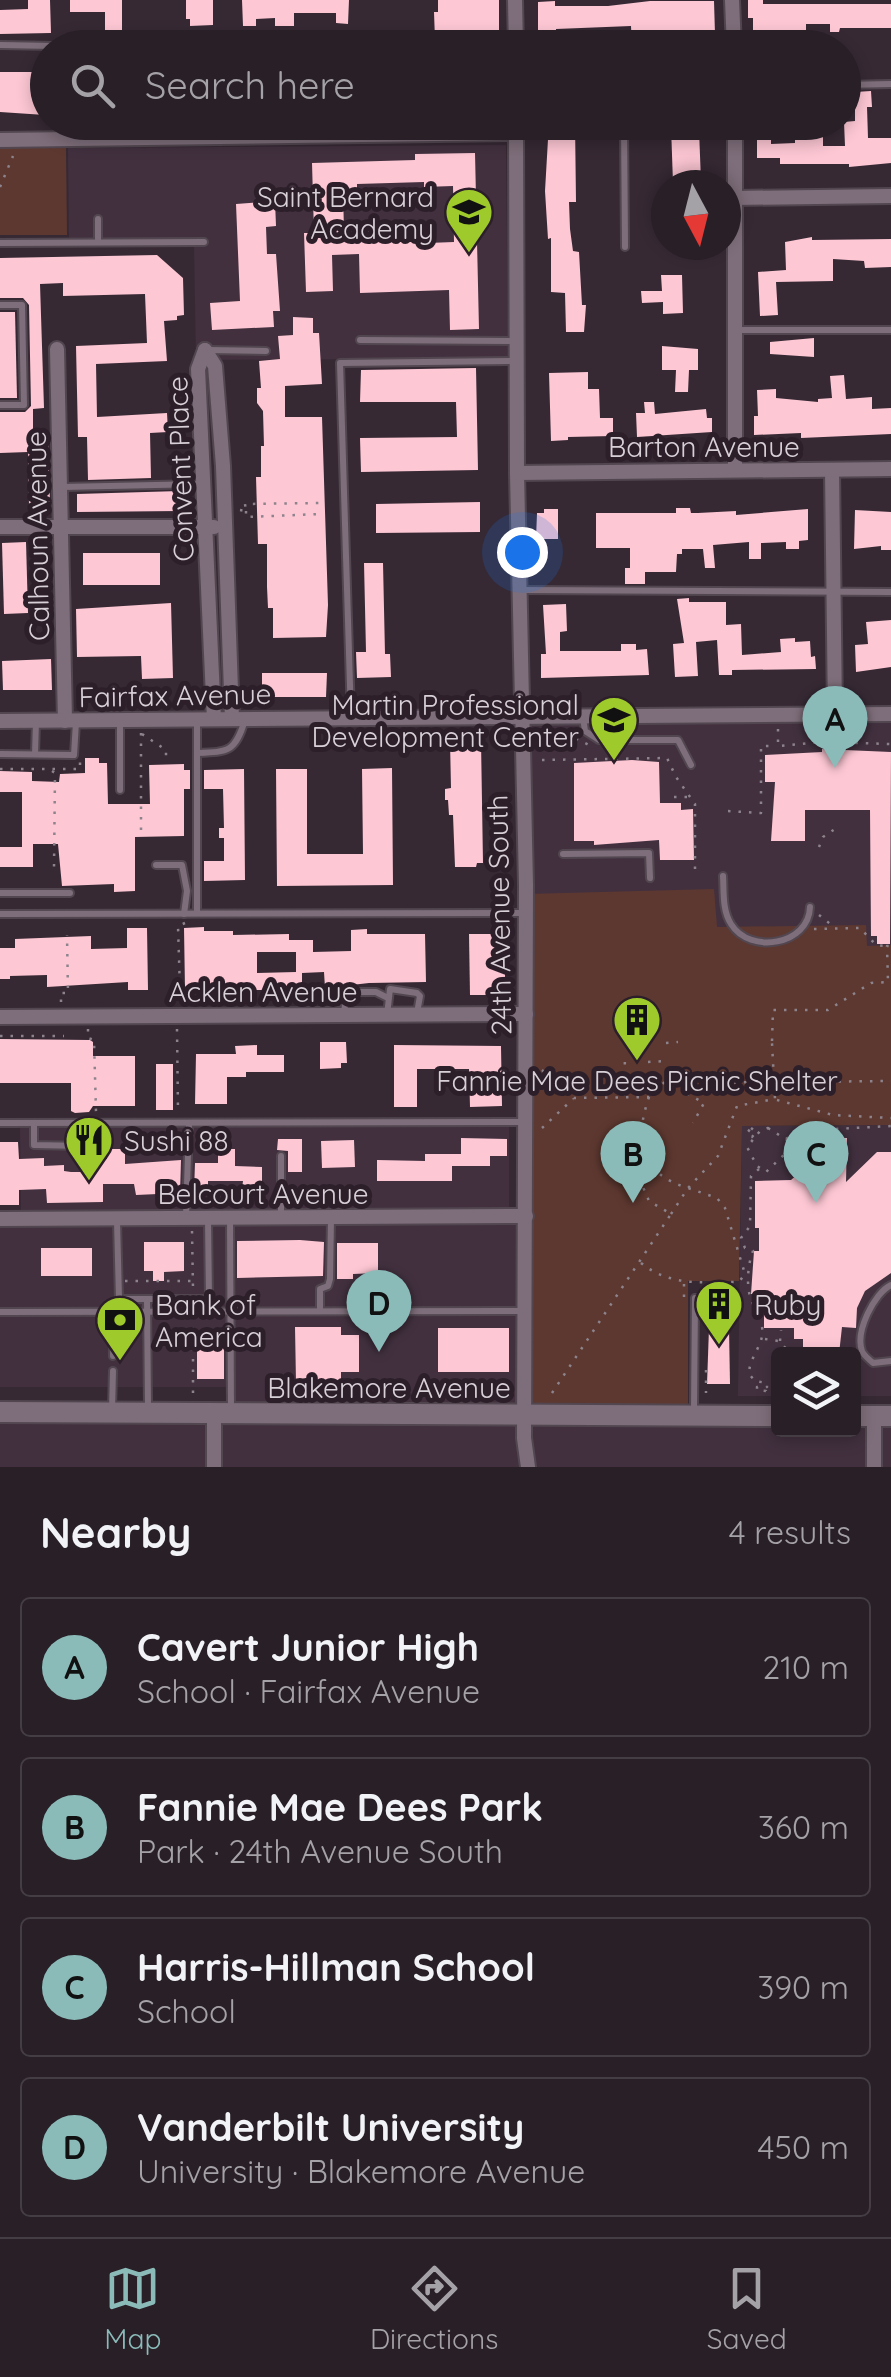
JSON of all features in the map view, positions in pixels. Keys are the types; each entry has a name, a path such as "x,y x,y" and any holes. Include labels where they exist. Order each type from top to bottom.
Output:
{"main road":[{"name":"Blakemore Avenue","path":"0,1412 771,1416"}],"street":[{"path":"515,0 516,30"},
{"path":"732,0 733,30"},
{"path":"0,140 30,139"},
{"name":"24th Avenue South","path":"516,140 528,1467"},
{"path":"734,170 735,140"},
{"path":"741,198 891,196"},
{"path":"734,260 735,470"},
{"name":"Calhoun Avenue","path":"58,349 71,721"},
{"name":"Convent Place","path":"205,350 198,369 214,719"},
{"name":"Convent Place","path":"205,350 215,366 239,719"},
{"path":"832,470 835,714"},
{"name":"Barton Avenue","path":"517,473 891,470"},
{"path":"0,527 225,527"},
{"name":"Fairfax Avenue","path":"0,721 891,714"},
{"name":"Acklen Avenue","path":"0,1017 526,1014"},
{"name":"Belcourt Avenue","path":"0,1219 117,1219 189,1224 208,1218 282,1216 526,1216"},
{"path":"214,1467 223,1414"},
{"path":"873,1416 874,1467"}],"lane":[{"path":"0,45 30,46"},
{"path":"861,84 891,84"},
{"path":"624,140 624,248"},
{"path":"98,218 98,242"},
{"path":"0,243 204,242"},
{"path":"0,305 22,305 24,405 0,405"},
{"path":"733,330 891,330"},
{"path":"360,340 517,341"},
{"path":"205,350 266,351"},
{"path":"351,718 340,363 517,361"},
{"path":"62,487 204,484"},
{"path":"520,590 891,592"},
{"path":"583,716 585,731 600,740 678,740 691,765"},
{"path":"196,754 232,748 239,719"},
{"path":"120,720 120,790"},
{"path":"197,720 197,914"},
{"path":"35,754 36,721"},
{"path":"0,754 74,755 71,721"},
{"path":"563,854 649,853 650,878"},
{"path":"156,865 182,864 186,918"},
{"path":"723,876 725,908 737,931 750,939 787,939 801,932 810,907"},
{"path":"0,894 70,893"},
{"path":"0,914 186,918 197,914 526,913"},
{"path":"387,1015 390,990 414,990 420,996 417,1014"},
{"path":"344,1015 347,992 376,992 388,998"},
{"path":"0,1123 526,1122"},
{"path":"34,1123 34,1145 84,1146 84,1123"},
{"path":"189,1123 189,1224"},
{"path":"281,1156 282,1216"},
{"path":"320,1311 320,1289 328,1286 330,1279 331,1216"},
{"path":"119,1298 209,1299 208,1218"},
{"path":"223,1414 230,1311 230,1218"},
{"path":"113,1356 119,1298 117,1219"},
{"path":"891,1285 878,1293 870,1305 861,1346 873,1362 891,1361"},
{"path":"694,1416 695,1298 722,1298"},
{"path":"146,1299 148,1414"},
{"path":"0,1312 526,1311"},
{"path":"112,1414 113,1371"}],"path":[{"path":"0,187 13,156"},
{"path":"322,503 245,504 246,517 322,514"},
{"path":"238,510 246,511"},
{"path":"778,727 778,746"},
{"path":"141,837 140,733 166,750 166,762"},
{"path":"728,811 761,813 762,746 891,744"},
{"path":"589,745 589,758"},
{"path":"611,748 612,758"},
{"path":"622,748 622,758"},
{"path":"542,760 668,758 695,808 695,870"},
{"path":"50,769 55,773 54,868"},
{"path":"674,797 692,798"},
{"path":"819,846 823,837 838,828"},
{"path":"818,915 835,928"},
{"path":"186,918 178,926 180,990 188,1005"},
{"path":"775,1099 772,1010 828,1010 871,983 888,982 889,946 876,946 860,928 814,929"},
{"path":"60,1006 61,994 68,994 66,935"},
{"path":"88,1029 88,1038 94,1040 96,1112"},
{"path":"177,1029 178,1113"},
{"path":"26,1030 26,1036"},
{"path":"0,1036 64,1036"},
{"path":"666,1042 678,1042"},
{"path":"765,1043 772,1043"},
{"path":"624,1098 625,1057"},
{"path":"648,1062 666,1061"},
{"path":"542,1070 574,1098 649,1097"},
{"path":"762,1308 750,1301 747,1274 721,1201 662,1175 646,1158 639,1139 649,1097 668,1079 682,1083 891,1081"},
{"path":"682,1083 684,1092 704,1103 692,1123"},
{"path":"542,1128 574,1098"},
{"path":"552,1393 688,1188 718,1156 737,1106 775,1099 833,1115 891,1118"},
{"path":"786,1140 797,1131 891,1126"},
{"path":"768,1128 786,1140 790,1150 770,1171 759,1168 747,1150 755,1136 768,1128"},
{"path":"646,1158 636,1174 649,1202 671,1214"},
{"path":"640,1262 663,1278 677,1282 740,1282 747,1274 753,1251 743,1246 741,1236 750,1226 750,1176 759,1168"},
{"path":"189,1224 194,1299"},
{"path":"118,1280 209,1282"},
{"path":"193,1393 194,1311"},
{"path":"762,1327 764,1339 748,1370 752,1380 767,1382 766,1387 757,1387 766,1394"},
{"path":"779,1342 781,1330"},
{"path":"764,1339 784,1347"},
{"path":"706,1382 706,1394"}],"shaded area":[{"path":"506,145 508,358 196,360 194,242 69,242 68,148"},
{"path":"0,147 66,148 67,235 0,235"},
{"path":"891,715 891,981 526,988 521,716"},
{"path":"714,889 717,927 866,925 867,946 891,945 891,1125 742,1126 739,1281 688,1281 688,1416 525,1415 526,894"},
{"path":"891,1125 891,1396 861,1396 861,1347 771,1347 771,1396 738,1396 742,1126"},
{"path":"509,1126 509,1215 526,1216 525,1415 771,1416 771,1437 861,1437 861,1416 891,1416 891,1467 0,1467 0,1412 235,1414 233,1387 0,1387 0,1219 21,1219 20,1127"}],"building":[{"path":"28,0 50,0 51,30 0,34 0,10 28,9"},
{"path":"70,0 122,0 122,30 105,30 105,12 70,12"},
{"path":"186,0 213,0 213,25 190,26"},
{"path":"242,0 349,0 348,24 336,23 336,13 294,13 294,26 275,26 275,18 256,19 256,26 243,26"},
{"path":"438,0 499,0 499,30 435,30 434,12 438,12"},
{"path":"748,0 763,0 763,4 891,4 891,28 830,30 830,24 806,24 806,30 753,30 753,18 748,18"},
{"path":"555,1 555,6 608,6 650,1 714,1 715,30 631,30 631,26 538,30 538,2"},
{"path":"0,72 30,72 30,114 0,112"},
{"path":"871,91 868,138 891,138 891,163 849,167 780,164 780,158 757,158 757,140 771,140 771,144 823,140 823,146 845,146 845,140 861,140 861,92"},
{"path":"548,140 575,140 576,202 569,202 570,229 573,251 579,252 582,305 586,305 584,332 566,332 565,293 551,292 551,238 548,239"},
{"path":"671,140 699,140 701,170 673,170"},
{"path":"475,153 479,329 450,330 449,290 360,293 359,254 332,255 333,291 306,292 304,233 314,233 312,163 415,160 415,154","holes":["424,182 424,187 453,186 454,242 428,243 428,230 344,232 343,189 357,189 357,184"]},
{"path":"275,201 276,226 266,227 267,254 276,254 280,311 273,311 274,327 212,330 210,303 240,301 236,204"},
{"path":"812,237 891,239 891,267 865,268 864,261 833,259 833,281 776,282 778,315 760,316 758,272 786,270 785,242"},
{"path":"157,255 183,278 184,315 164,321 167,361 96,364 97,417 167,413 168,432 150,433 151,478 88,480 87,437 78,437 76,346 147,343 145,294 63,296 63,283 40,284 44,408 33,409 33,429 44,429 44,441 48,440 50,504 29,505 28,452 0,453 0,412 25,412 31,406 29,305 23,298 0,298 0,258"},
{"path":"661,275 682,275 683,313 663,314 663,302 642,303 641,291 662,291"},
{"path":"0,312 15,312 17,398 0,398"},
{"path":"293,317 313,318 313,333 319,333 322,384 285,386 285,417 322,417 326,637 273,638 273,608 268,608 267,544 258,544 256,477 261,477 264,446 263,411 257,403 257,388 261,388 259,361 280,359 278,336 293,335"},
{"path":"814,338 814,357 770,354 770,342"},
{"path":"662,346 698,349 698,370 689,370 688,392 675,392 676,370 662,370"},
{"path":"476,368 478,470 361,472 360,438 457,437 456,402 360,402 361,370"},
{"path":"588,372 588,389 599,389 600,418 613,418 613,436 551,441 549,373"},
{"path":"844,375 846,399 872,397 872,409 891,408 891,434 801,438 801,433 754,435 757,390 776,389 776,398 818,402 832,398 830,376"},
{"path":"644,402 654,402 655,414 706,409 707,418 712,418 712,432 637,437 636,413 645,413"},
{"path":"180,491 180,511 77,512 77,494"},
{"path":"480,502 480,532 376,533 376,504"},
{"path":"676,508 690,508 691,513 736,511 736,515 808,509 808,540 799,541 799,549 786,549 786,542 761,543 761,559 749,559 749,542 713,545 715,568 705,568 703,549 682,549 682,554 677,554 676,572 645,572 645,584 625,584 630,548 596,548 596,513 676,513"},
{"path":"544,509 558,509 558,539 536,539 537,513 544,513"},
{"path":"855,510 891,512 891,550 881,550 881,546 854,549"},
{"path":"26,542 28,613 4,614 2,543"},
{"path":"83,553 160,553 160,585 83,585"},
{"path":"364,563 383,563 385,654 390,654 391,677 357,678 356,652 366,652"},
{"path":"689,598 689,602 726,602 726,625 741,624 742,655 781,652 780,639 795,638 795,642 810,641 816,669 732,670 732,675 719,675 717,640 696,642 698,676 675,677 673,644 684,643 677,599"},
{"path":"171,603 173,678 142,679 141,656 77,657 76,609"},
{"path":"566,604 567,631 560,632 560,651 621,651 621,644 636,644 636,650 647,649 649,675 541,678 541,654 546,654 543,605"},
{"path":"891,620 891,667 856,672 855,645 868,644 866,622"},
{"path":"51,659 52,690 3,690 2,661"},
{"path":"262,673 327,673 326,697 262,697"},
{"path":"450,741 481,741 483,863 476,867 455,867 453,815 449,815 445,800 445,789 451,788"},
{"path":"822,749 891,752 890,944 877,944 877,936 871,936 870,810 805,810 805,841 771,841 775,782 765,782 765,755"},
{"path":"85,758 99,758 99,763 107,763 108,804 150,804 149,765 184,764 184,770 190,770 190,789 184,789 184,836 135,837 135,891 114,892 114,884 62,886 58,844 33,844 33,867 0,867 0,847 22,847 22,792 0,792 0,771 32,772 32,781 59,782 60,774 85,773"},
{"path":"659,762 660,803 681,803 681,810 693,809 694,860 660,860 659,840 594,845 594,841 574,841 574,763"},
{"path":"392,768 393,885 277,886 276,769 307,769 307,854 363,854 362,769"},
{"path":"244,769 245,880 204,881 204,861 224,861 224,838 219,838 219,828 224,828 223,789 204,789 204,770"},
{"path":"127,928 147,928 148,990 128,990 128,982 47,987 47,975 0,979 0,948 15,948 15,939 91,936 91,949 127,948"},
{"path":"184,928 233,931 233,935 289,934 289,940 313,940 313,952 351,951 351,930 367,929 367,934 425,934 426,982 325,988 324,972 302,973 302,990 185,990","holes":["257,952 296,952 296,972 257,973"]},
{"path":"469,934 505,934 505,995 470,995"},
{"path":"0,1039 90,1040 93,1056 135,1056 135,1106 93,1106 89,1112 75,1113 71,1111 71,1083 0,1083"},
{"path":"320,1042 346,1042 347,1063 341,1063 341,1068 320,1069"},
{"path":"257,1045 257,1055 284,1055 284,1072 246,1072 246,1077 227,1077 227,1104 195,1104 196,1054 236,1054 235,1046"},
{"path":"394,1045 501,1046 502,1106 470,1107 469,1069 417,1069 417,1107 394,1107"},
{"path":"156,1064 173,1064 173,1110 156,1110"},
{"path":"799,1137 847,1138 846,1182 877,1152 891,1152 891,1273 865,1291 857,1308 856,1328 842,1327 840,1347 803,1347 803,1339 794,1339 794,1328 764,1328 764,1299 754,1299 751,1294 754,1251 759,1251 755,1181 791,1180 799,1173"},
{"path":"461,1138 507,1139 507,1156 490,1156 490,1166 452,1166 452,1181 377,1181 377,1160 425,1161 425,1154 461,1154"},
{"path":"278,1139 302,1139 302,1172 288,1172 288,1151 277,1150"},
{"path":"354,1140 355,1167 322,1168 321,1141"},
{"path":"0,1142 18,1142 19,1159 44,1158 44,1166 64,1165 64,1171 71,1172 90,1172 90,1159 107,1159 107,1149 125,1149 125,1164 181,1160 180,1193 136,1195 134,1184 103,1184 103,1202 47,1203 46,1189 19,1190 19,1205 0,1205"},
{"path":"218,1149 235,1149 235,1166 262,1167 262,1190 242,1189 243,1181 208,1181 208,1192 194,1192 195,1163 218,1163"},
{"path":"237,1241 324,1242 323,1276 237,1278"},
{"path":"144,1242 184,1242 184,1271 164,1272 164,1281 153,1281 153,1271 144,1271"},
{"path":"337,1243 378,1243 378,1273 337,1279"},
{"path":"41,1248 92,1248 92,1276 41,1276"},
{"path":"295,1327 341,1327 341,1335 359,1335 359,1372 341,1372 341,1383 296,1383"},
{"path":"438,1328 509,1328 509,1372 438,1372"},
{"name":"Ruby","path":"709,1328 729,1328 730,1384 707,1384"},
{"path":"197,1337 224,1337 224,1379 197,1379"}],"place":[{"name":"Saint Bernard Academy","path":"469,254"},
{"name":"Martin Professional Development Center","path":"614,762"},
{"name":"Cavert Junior High","path":"835,768"},
{"name":"Fannie Mae Dees Picnic Shelter","path":"637,1062"},
{"name":"Sushi 88","path":"89,1182"},
{"name":"Fannie Mae Dees Park","path":"633,1203"},
{"name":"Harris-Hillman School","path":"816,1203"},
{"name":"Ruby","path":"719,1346"},
{"name":"Vanderbilt University","path":"379,1352"},
{"name":"Bank of America","path":"120,1362"}]}
